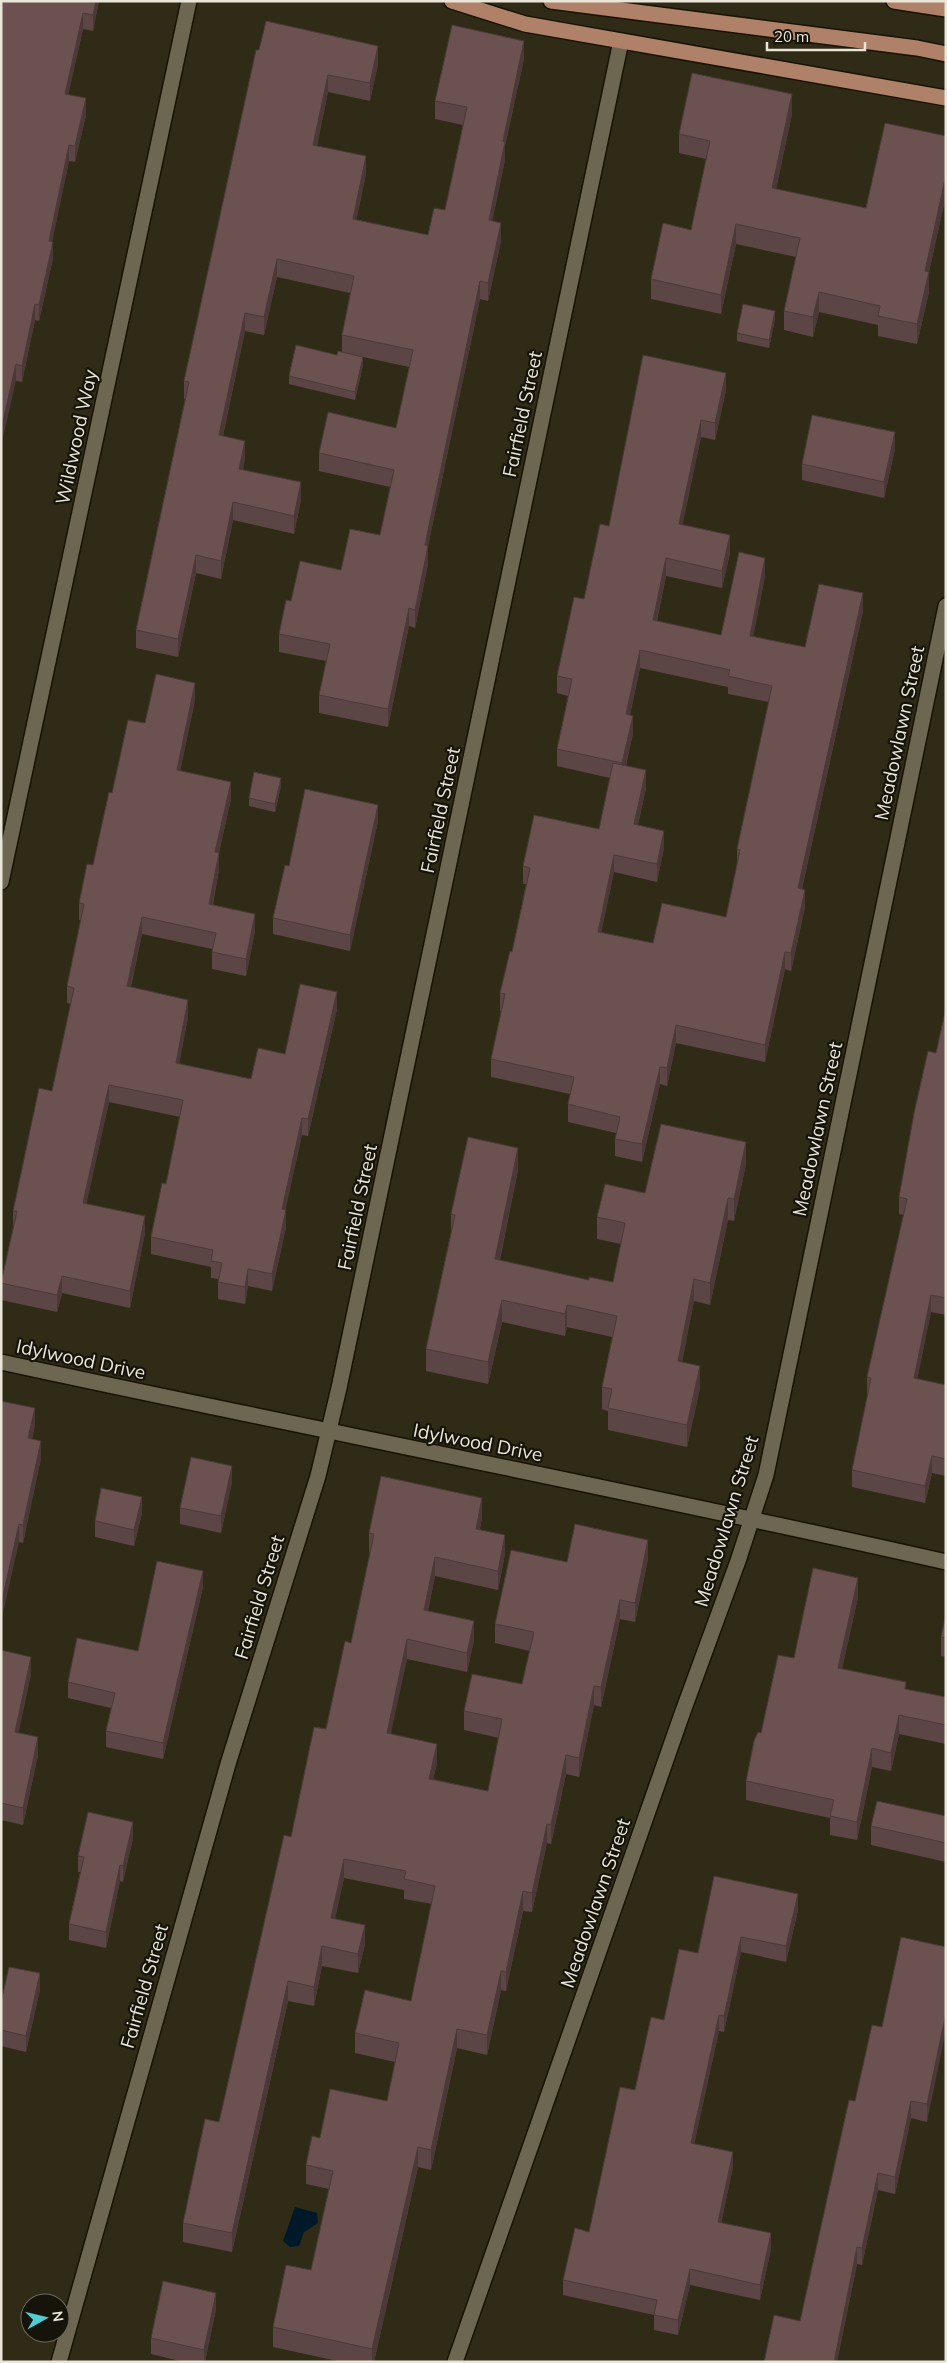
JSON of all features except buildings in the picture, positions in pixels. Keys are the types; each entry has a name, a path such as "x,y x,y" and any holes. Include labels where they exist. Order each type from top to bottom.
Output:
{"main road":[{"path":"452,1 525,24 946,98"},
{"path":"551,1 917,48 946,54"},
{"path":"894,1 946,9"}],"street":[{"name":"Wildwood Way","path":"1,882 189,1"},
{"name":"Fairfield Street","path":"59,2362 228,1764 318,1476 341,1378 621,41"},
{"name":"Meadowlawn Street","path":"455,2362 766,1475 946,606"},
{"name":"Idylwood Drive","path":"1,1362 328,1432 752,1518 946,1562"}],"water":[{"path":"295,2207 317,2213 318,2223 304,2232 299,2246 290,2247 283,2241"}]}
